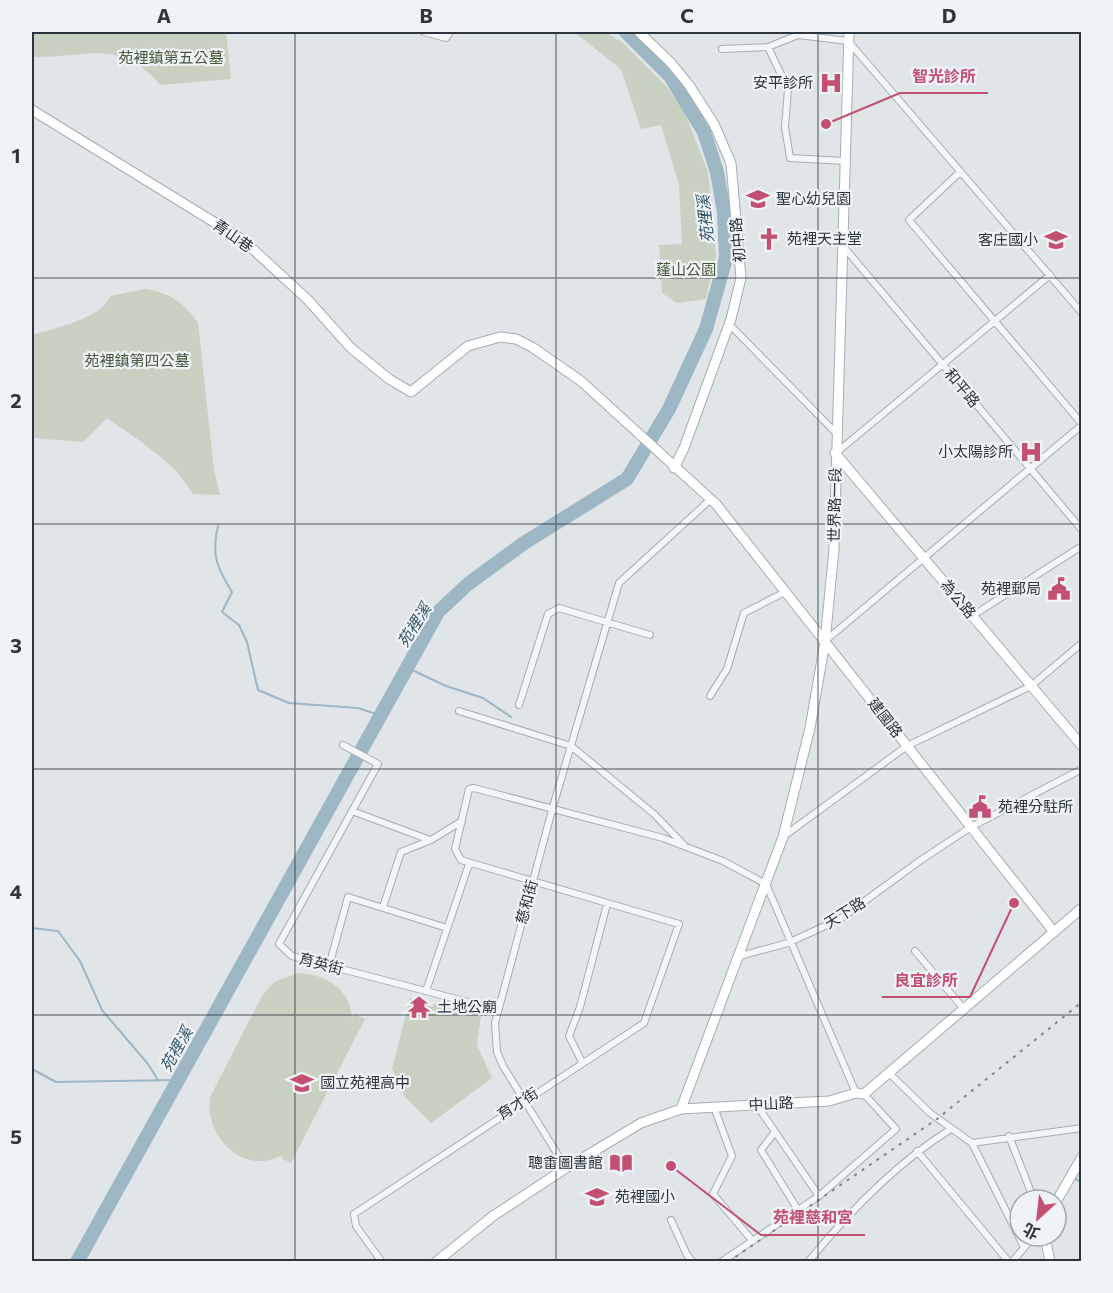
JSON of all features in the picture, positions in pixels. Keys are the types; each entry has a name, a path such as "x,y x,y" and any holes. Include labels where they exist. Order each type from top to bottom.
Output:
{"street":[{"path":"424,32 448,35"},
{"name":"初中路","path":"639,32 671,63 689,85 714,124 730,163 741,278 729,324 684,448 674,468"},
{"path":"722,49 768,47 798,35 848,37 960,172 1080,307"},
{"name":"世界路一段","path":"740,956 783,837 806,748 825,642 834,549 848,37"},
{"path":"768,47 788,89 784,127 790,158 845,161"},
{"name":"青山巷","path":"32,110 243,240 308,300 351,348 389,380 411,392"},
{"path":"825,642 1082,425 909,220 960,172"},
{"name":"和平路","path":"842,245 1082,530"},
{"path":"835,453 1050,275"},
{"path":"729,324 836,433"},
{"name":"建國路","path":"411,392 468,346 500,337 516,339 532,347 581,381 633,431 714,502 1054,932"},
{"name":"為公路","path":"835,453 1082,746"},
{"name":"慈和街","path":"566,1168 497,1052 494,1034 498,1010 552,810 619,583 714,502"},
{"path":"972,616 1082,546"},
{"path":"710,696 727,669 744,613 785,591"},
{"path":"519,705 548,614 553,609 559,608 650,635"},
{"path":"783,837 907,746 1031,686 1082,643"},
{"path":"459,711 571,746 654,814 685,846"},
{"name":"育英街","path":"343,745 378,764 279,944 292,956 498,1010"},
{"name":"天下路","path":"740,956 790,942 840,919 921,860 972,827 1082,768"},
{"path":"582,1062 568,1036 580,1007 607,904 461,861 455,849 469,789 491,792 685,846 723,861 766,884 790,942 860,1093 896,1129 819,1196 751,1239 721,1262"},
{"path":"352,812 431,840"},
{"path":"383,907 401,852 431,840 462,821"},
{"path":"426,992 469,864"},
{"path":"329,966 348,897 447,928"},
{"name":"育才街","path":"382,1262 356,1226 354,1214 644,1023 679,924 607,904"},
{"name":"中山路","path":"436,1262 493,1216 566,1168 641,1123 681,1109 829,1101 860,1093 1081,908"},
{"path":"915,951 963,1008"},
{"path":"681,1109 740,956"},
{"path":"887,1071 923,1108 972,1143 1008,1215"},
{"path":"756,1104 819,1196"},
{"path":"714,1107 732,1156 713,1194 751,1239"},
{"path":"972,1143 1010,1136 1082,1128"},
{"path":"808,1262 852,1213 917,1152 951,1129"},
{"path":"775,1132 761,1150 798,1210"},
{"path":"1010,1136 1030,1188"},
{"path":"917,1152 1011,1262 1023,1248"},
{"path":"1064,1188 1082,1157"},
{"path":"672,1220 687,1255 693,1262"}],"green space":[{"name":"苑裡鎮第五公墓","path":"32,32 226,32 231,79 160,85 145,70 116,55 101,53 32,57"},
{"name":"蓬山公園","path":"574,32 606,32 623,43 666,86 684,111 708,172 716,255 706,299 677,303 662,293 659,245 682,244 679,185 661,125 641,129 621,69"},
{"name":"苑裡鎮第四公墓","path":"146,289 176,300 198,323 214,470 220,495 193,494 166,461 107,418 83,442 32,438 32,335 88,317 98,311 110,296"},
{"path":"299,973 328,980 347,999 352,1018 355,1014 365,1019 291,1163 281,1158 282,1155 267,1160 253,1161 240,1157 220,1138 213,1126 210,1097 262,996 274,982"},
{"path":"410,998 481,1016 477,1045 492,1078 431,1123 405,1097 392,1069"}],"waterway":[{"name":"苑裡溪","path":"77,1262 438,612 468,584 524,543 627,479 669,409 706,329 726,258 724,212 717,172 704,132 670,76 626,32"},
{"path":"218,526 215,553 222,576 232,592 222,612 239,625 247,642 258,690 289,703 358,708 382,716"},
{"path":"408,668 446,686 483,698 511,717"},
{"path":"32,928 58,931 80,961 102,1010 148,1064 158,1080"},
{"path":"32,1069 56,1082 178,1080"},
{"path":"1073,1178 1082,1182"}],"railway":[{"path":"728,1262 937,1119 1082,1002"}],"place":[{"name":"安平診所","path":"831,83"},
{"name":"智光診所","path":"826,124"},
{"name":"聖心幼兒園","path":"758,199"},
{"name":"苑裡天主堂","path":"769,239"},
{"name":"客庄國小","path":"1056,240"},
{"name":"小太陽診所","path":"1031,452"},
{"name":"苑裡郵局","path":"1059,589"},
{"name":"苑裡分駐所","path":"980,807"},
{"name":"良宜診所","path":"1014,903"},
{"name":"土地公廟","path":"419,1007"},
{"name":"國立苑裡高中","path":"302,1083"},
{"name":"聰畬圖書館","path":"621,1163"},
{"name":"苑裡慈和宮","path":"671,1166"},
{"name":"苑裡國小","path":"597,1197"}]}
